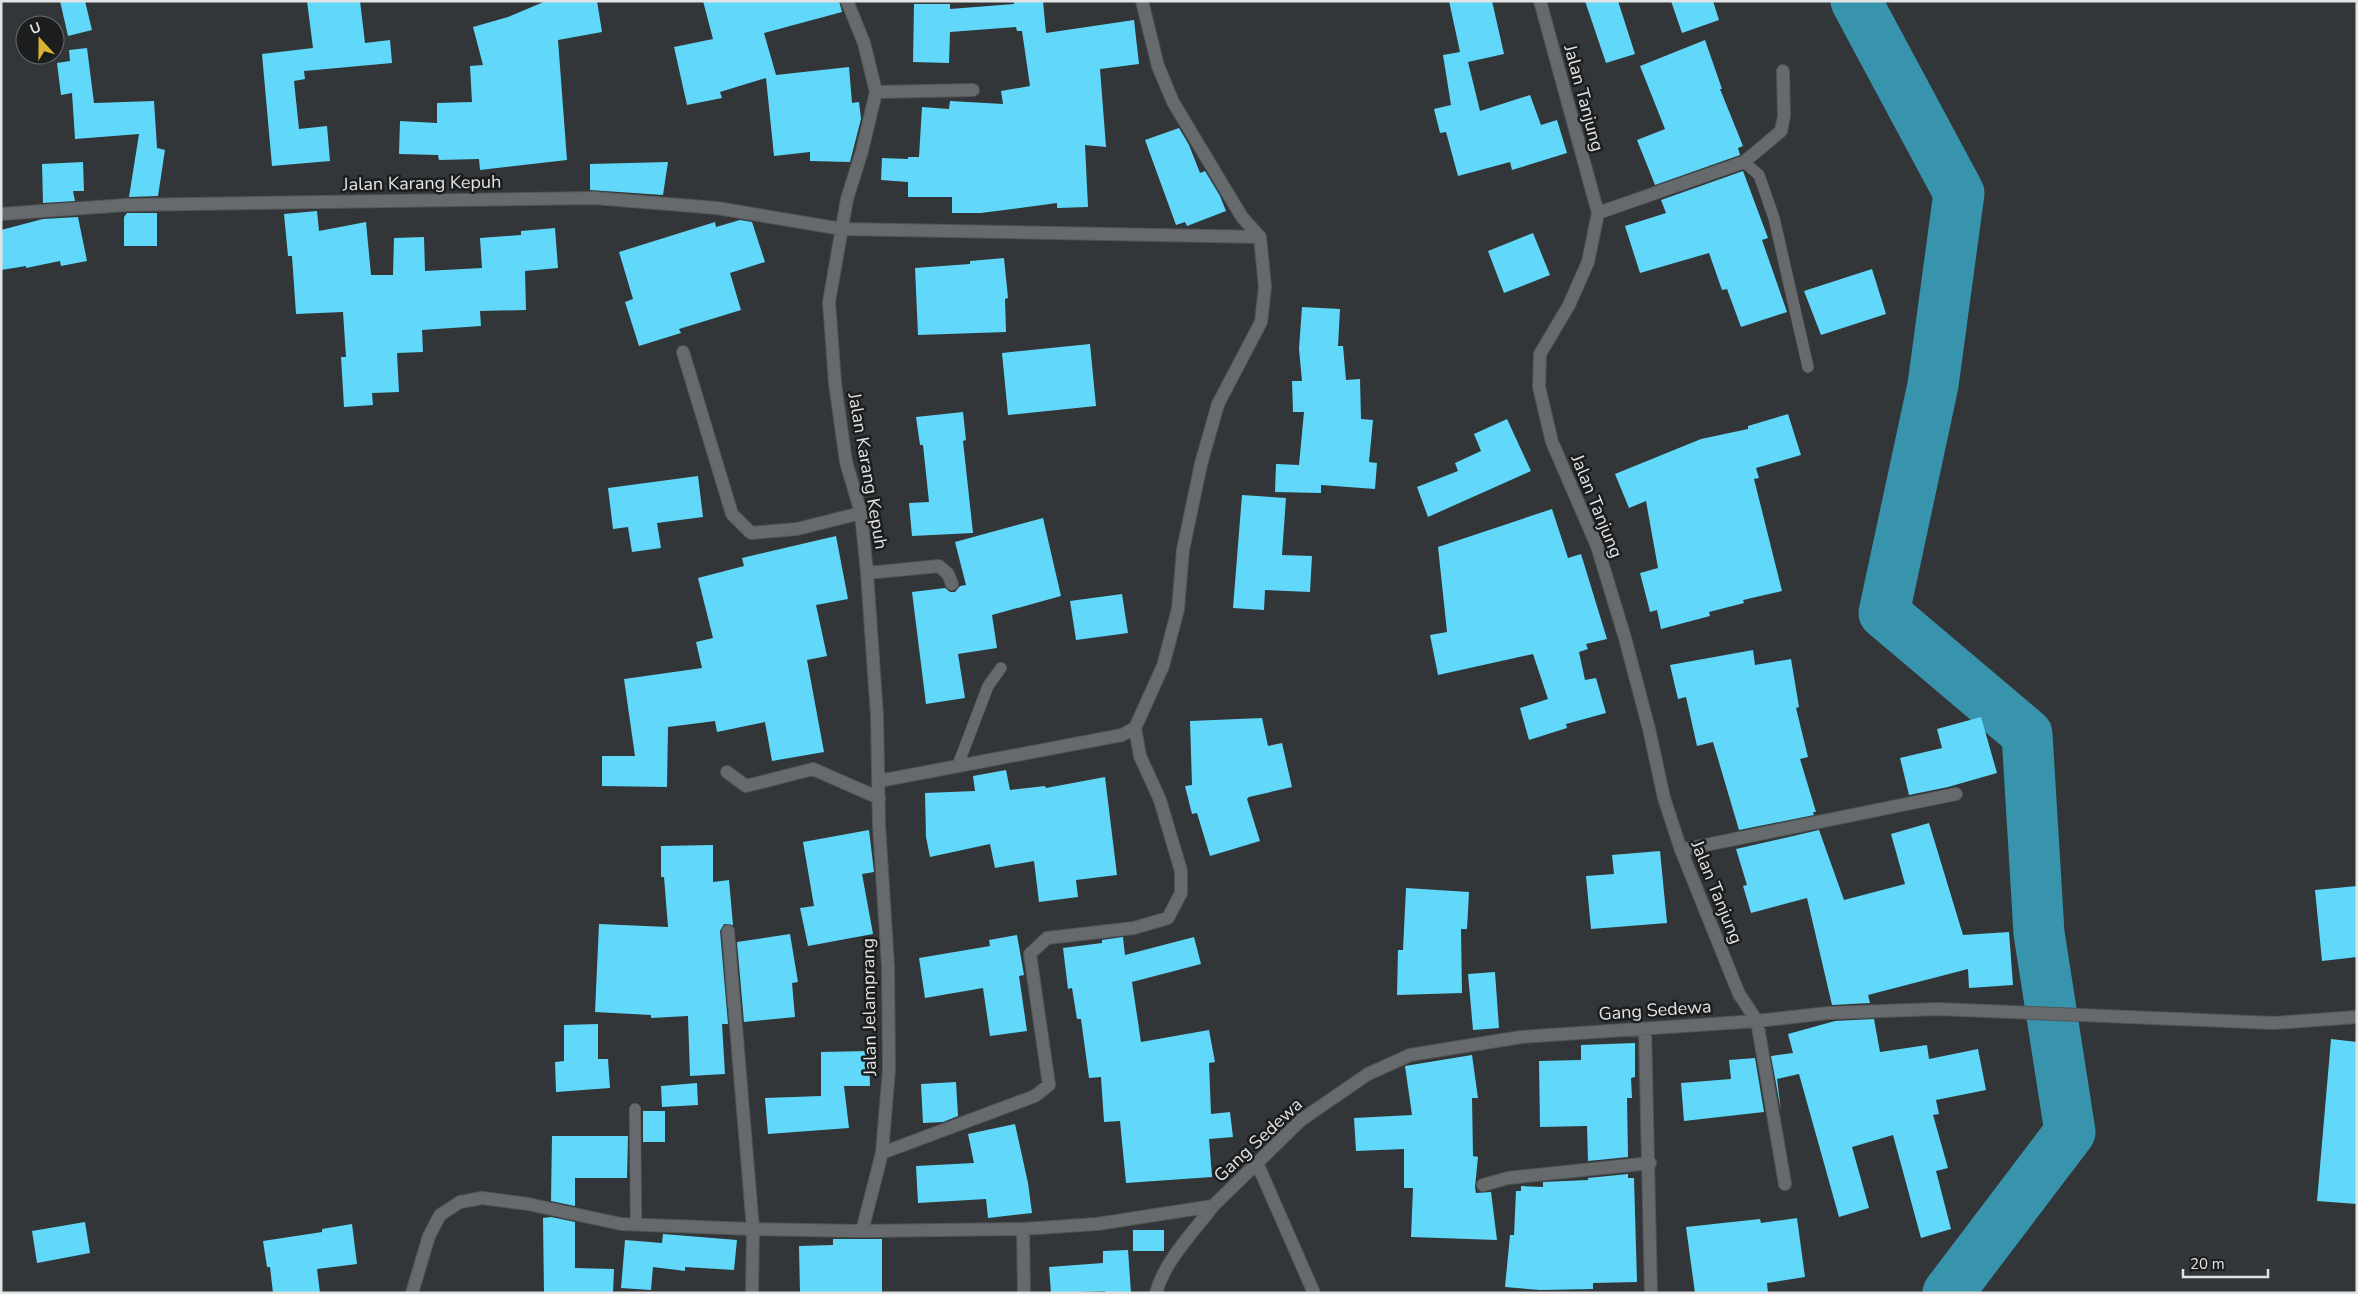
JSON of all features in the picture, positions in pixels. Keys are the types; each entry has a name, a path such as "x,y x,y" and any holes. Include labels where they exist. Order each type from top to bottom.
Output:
{"street":[{"name":"Jalan Karang Kepuh","path":"847,1 864,43 876,92 862,151 847,199 829,302 834,383 846,462 861,513 877,716 879,780"},
{"path":"882,1153 1028,1099 1049,1085 1030,954 1047,938 1134,928 1168,918 1181,893 1181,871 1160,800 1140,756 1135,728 1163,666 1171,638 1178,608 1183,550 1201,464 1218,404 1261,322 1265,287 1260,237 1242,217 1173,102 1158,66 1142,1"},
{"name":"Jalan Tanjung","path":"1540,1 1598,213 1588,262 1569,304 1540,354 1539,387 1552,442 1597,546 1650,729 1664,798 1681,850 1740,994 1757,1021"},
{"path":"1598,213 1744,162 1781,130 1784,116 1783,71"},
{"path":"876,92 973,90"},
{"name":"Jalan Karang Kepuh","path":"1,214 126,205 594,198 717,208 842,229"},
{"path":"842,229 1260,237"},
{"path":"683,352 732,514 751,534 797,529 861,513"},
{"path":"867,573 939,566 948,574 952,584"},
{"path":"879,780 1122,735 1135,728"},
{"path":"727,772 746,786 813,769 879,798"},
{"name":"Jalan Jelamprang","path":"862,1231 882,1153 889,1069 888,976 879,780"},
{"path":"1681,850 1956,794"},
{"path":"728,931 752,1229 752,1293"},
{"name":"Gang Sedewa","path":"412,1293 429,1236 440,1215 460,1202 482,1198 528,1204 622,1224 862,1231 1023,1229 1098,1224 1213,1206 1301,1120 1368,1074 1410,1055 1521,1037 1757,1021 1828,1013 1938,1009 2274,1023 2357,1017"},
{"path":"1757,1021 1785,1184"},
{"path":"1645,1029 1650,1162 1651,1293"},
{"path":"1483,1185 1508,1178 1650,1162"},
{"path":"1257,1163 1314,1293"},
{"path":"1156,1293 1160,1279 1169,1263 1213,1206"},
{"path":"1023,1229 1024,1293"}],"lane":[{"path":"1744,162 1759,175 1774,218 1808,367"},
{"path":"958,765 988,686 1001,668"},
{"path":"636,1109 636,1224"}],"building":[{"path":"60,1 85,1 92,30 68,36 65,15 63,15"},
{"path":"307,1 360,1 365,43 390,40 392,63 304,71 305,79 294,81 299,129 327,126 330,161 272,166 262,54 313,48"},
{"path":"546,1 597,1 602,32 558,40 567,160 480,170 479,159 439,160 438,155 399,154 400,121 437,123 437,103 472,102 470,66 483,65 473,27 508,17"},
{"path":"703,1 839,1 842,12 764,33 776,75 849,67 852,103 859,102 861,119 850,162 810,161 810,152 774,156 766,78 720,92 722,98 687,105 674,47 713,39"},
{"path":"1014,1 1043,1 1046,33 1134,20 1139,64 1100,69 1106,147 1085,145 1088,207 1057,208 1057,203 981,213 952,213 952,197 908,197 908,182 881,180 882,158 908,159 908,157 919,157 922,107 949,109 950,101 1003,104 1001,91 1030,86 1022,31 1017,31 1016,27 950,32 949,63 913,62 914,4 950,4 950,9 1014,4"},
{"path":"1449,1 1492,1 1504,54 1468,62 1480,111 1530,95 1541,125 1557,120 1567,153 1512,170 1510,162 1458,176 1446,132 1440,133 1434,109 1451,105 1443,55 1460,52"},
{"path":"1585,1 1618,1 1635,54 1606,63"},
{"path":"1671,1 1713,1 1719,20 1682,33"},
{"path":"1705,40 1722,89 1720,89 1743,146 1738,148 1740,155 1655,185 1637,140 1665,129 1640,66"},
{"path":"87,48 94,103 154,101 157,148 165,150 158,196 129,197 139,134 75,139 72,93 61,95 57,65 65,65 65,62 70,61 69,50"},
{"path":"1179,128 1189,145 1200,173 1205,171 1220,196 1226,211 1187,226 1185,222 1176,225 1145,140"},
{"path":"83,162 84,191 73,191 75,201 43,203 42,164"},
{"path":"668,162 663,195 590,190 590,164"},
{"path":"1743,171 1768,238 1762,240 1787,312 1741,327 1727,289 1722,290 1709,253 1640,273 1625,226 1666,213 1661,200"},
{"path":"317,211 319,231 366,222 371,275 393,275 394,238 424,237 425,271 482,268 480,238 521,235 521,231 555,228 558,268 525,271 526,310 480,311 481,326 422,330 423,352 397,353 399,392 372,393 373,405 344,407 341,357 346,357 343,312 296,314 292,256 288,256 284,214"},
{"path":"127,213 157,213 157,246 124,246 124,217"},
{"path":"78,217 87,261 61,266 60,261 26,268 26,266 1,270 1,230 43,219"},
{"path":"740,220 752,222 765,262 730,273 741,310 679,329 681,333 639,346 625,302 633,299 619,252 715,222 716,227"},
{"path":"1533,233 1550,275 1504,293 1488,251"},
{"path":"1004,258 1008,298 1005,299 1006,332 918,335 915,268 970,264 970,261"},
{"path":"1872,269 1886,314 1821,335 1804,291"},
{"path":"1302,307 1340,309 1338,346 1343,346 1346,380 1360,379 1361,419 1373,420 1369,462 1377,463 1375,489 1321,485 1321,493 1275,492 1276,464 1299,465 1304,412 1293,412 1292,381 1302,381 1299,349"},
{"path":"1090,344 1096,406 1008,415 1002,353"},
{"path":"963,412 966,440 963,441 973,533 912,536 909,503 929,502 923,445 920,445 916,417"},
{"path":"1788,414 1801,455 1756,468 1759,478 1754,479 1782,591 1743,600 1744,603 1709,612 1710,616 1661,629 1657,610 1650,612 1640,573 1658,568 1646,501 1629,508 1615,474 1701,439 1748,429 1748,426"},
{"path":"1507,419 1531,471 1428,517 1417,487 1458,471 1455,463 1481,451 1474,434"},
{"path":"698,476 703,517 657,523 661,548 632,552 628,527 613,529 608,488"},
{"path":"1242,495 1286,498 1282,555 1312,556 1310,592 1265,590 1264,610 1233,608"},
{"path":"1552,509 1568,558 1581,554 1607,639 1586,644 1588,649 1579,652 1585,680 1596,678 1606,713 1566,724 1567,728 1529,740 1520,708 1548,699 1533,654 1438,675 1430,635 1447,632 1438,547"},
{"path":"1043,518 1061,596 992,615 997,648 958,654 965,698 926,704 912,592 945,588 950,592 955,592 960,586 966,585 955,542"},
{"path":"836,536 848,599 816,605 827,656 807,660 824,752 772,761 765,722 717,732 715,721 668,727 667,787 602,786 602,756 635,756 624,679 702,668 696,642 713,638 698,578 744,566 742,558"},
{"path":"1122,594 1128,633 1076,640 1070,601"},
{"path":"1753,650 1755,665 1791,659 1799,707 1796,708 1808,757 1800,759 1816,812 1813,812 1814,815 1739,830 1713,742 1697,746 1686,697 1678,699 1670,665"},
{"path":"1981,717 1997,773 1948,787 1909,795 1900,758 1942,748 1937,729"},
{"path":"1262,718 1268,746 1282,743 1292,787 1247,799 1260,841 1210,856 1197,813 1192,814 1185,786 1192,785 1190,721"},
{"path":"1006,770 1010,790 1045,786 1046,788 1105,777 1117,875 1076,880 1078,897 1039,902 1034,861 995,868 990,844 930,857 926,837 925,793 975,791 973,776"},
{"path":"1929,823 1963,935 2009,932 2013,985 1969,988 1968,969 1868,995 1870,1003 1832,1005 1807,898 1751,913 1743,886 1747,885 1736,849 1819,830 1844,900 1905,884 1891,834"},
{"path":"869,830 874,872 862,874 873,934 808,946 800,908 814,906 803,842"},
{"path":"713,845 713,882 729,880 733,925 724,924 720,931 728,1024 722,1024 725,1074 690,1076 688,1016 651,1018 651,1015 595,1012 599,924 668,927 664,877 661,877 661,846"},
{"path":"1660,851 1667,923 1591,929 1586,876 1614,874 1612,855"},
{"path":"2357,886 2357,957 2322,961 2315,890"},
{"path":"1406,888 1469,892 1467,929 1461,929 1462,993 1397,995 1398,950 1403,950"},
{"path":"790,934 798,982 792,983 795,1017 744,1022 737,942"},
{"path":"1017,935 1024,975 1019,976 1027,1031 990,1036 983,988 925,998 919,958 990,946 989,940"},
{"path":"1123,937 1125,955 1194,937 1201,964 1132,982 1141,1042 1209,1030 1215,1062 1209,1063 1211,1114 1230,1112 1233,1137 1209,1139 1212,1177 1126,1183 1120,1121 1104,1122 1101,1077 1089,1078 1081,1019 1077,1019 1072,988 1068,989 1063,948 1102,943 1102,940"},
{"path":"1495,972 1499,1028 1473,1030 1468,974"},
{"path":"1874,1019 1880,1052 1927,1045 1929,1059 1978,1049 1986,1090 1936,1100 1939,1114 1933,1115 1948,1168 1936,1171 1951,1229 1921,1238 1893,1135 1852,1147 1869,1208 1839,1217 1799,1074 1777,1079 1781,1111 1771,1056 1793,1053 1788,1034 1835,1021"},
{"path":"598,1024 598,1059 608,1059 610,1088 556,1092 555,1062 564,1061 564,1025"},
{"path":"2331,1039 2357,1042 2357,1204 2317,1201"},
{"path":"1635,1043 1635,1077 1631,1078 1632,1098 1627,1098 1628,1157 1588,1161 1587,1126 1540,1127 1539,1061 1581,1060 1581,1045"},
{"path":"869,1051 870,1086 844,1086 849,1128 768,1134 765,1098 821,1096 821,1052"},
{"path":"1472,1055 1478,1098 1472,1098 1473,1156 1478,1157 1475,1187 1476,1193 1491,1192 1497,1240 1411,1237 1413,1188 1404,1188 1404,1149 1356,1151 1354,1118 1412,1115 1405,1066"},
{"path":"1755,1058 1764,1112 1684,1121 1681,1083 1731,1079 1729,1060"},
{"path":"956,1082 958,1116 943,1122 923,1123 921,1084"},
{"path":"697,1083 698,1105 662,1107 661,1086"},
{"path":"643,1111 665,1111 665,1142 643,1142"},
{"path":"1015,1124 1028,1183 1032,1213 988,1218 986,1199 918,1203 916,1166 974,1163 968,1134"},
{"path":"552,1136 628,1136 627,1178 575,1178 575,1206 551,1201"},
{"path":"1628,1174 1628,1178 1634,1178 1637,1282 1593,1283 1593,1289 1540,1290 1505,1287 1510,1235 1514,1235 1516,1191 1521,1191 1521,1186 1543,1187 1543,1182 1588,1180 1588,1178"},
{"path":"551,1217 575,1222 575,1268 614,1269 613,1293 544,1293 543,1218"},
{"path":"1797,1218 1805,1277 1767,1283 1768,1293 1695,1293 1686,1227 1760,1219 1761,1223"},
{"path":"85,1222 90,1253 37,1263 32,1231"},
{"path":"352,1224 357,1264 317,1269 320,1293 273,1293 270,1267 267,1267 263,1241 322,1232 322,1229"},
{"path":"1133,1230 1164,1230 1164,1251 1133,1251"},
{"path":"663,1234 737,1240 734,1270 685,1267 685,1271 653,1267 651,1290 621,1288 625,1240 662,1243"},
{"path":"833,1239 882,1239 882,1293 800,1293 799,1246 833,1245"},
{"path":"1128,1250 1131,1293 1106,1293 1105,1291 1051,1293 1049,1267 1103,1263 1103,1251"}],"waterway":[{"path":"1856,1 1959,193 1933,385 1884,613 2027,734 2039,933 2070,1132 1948,1293"}]}
